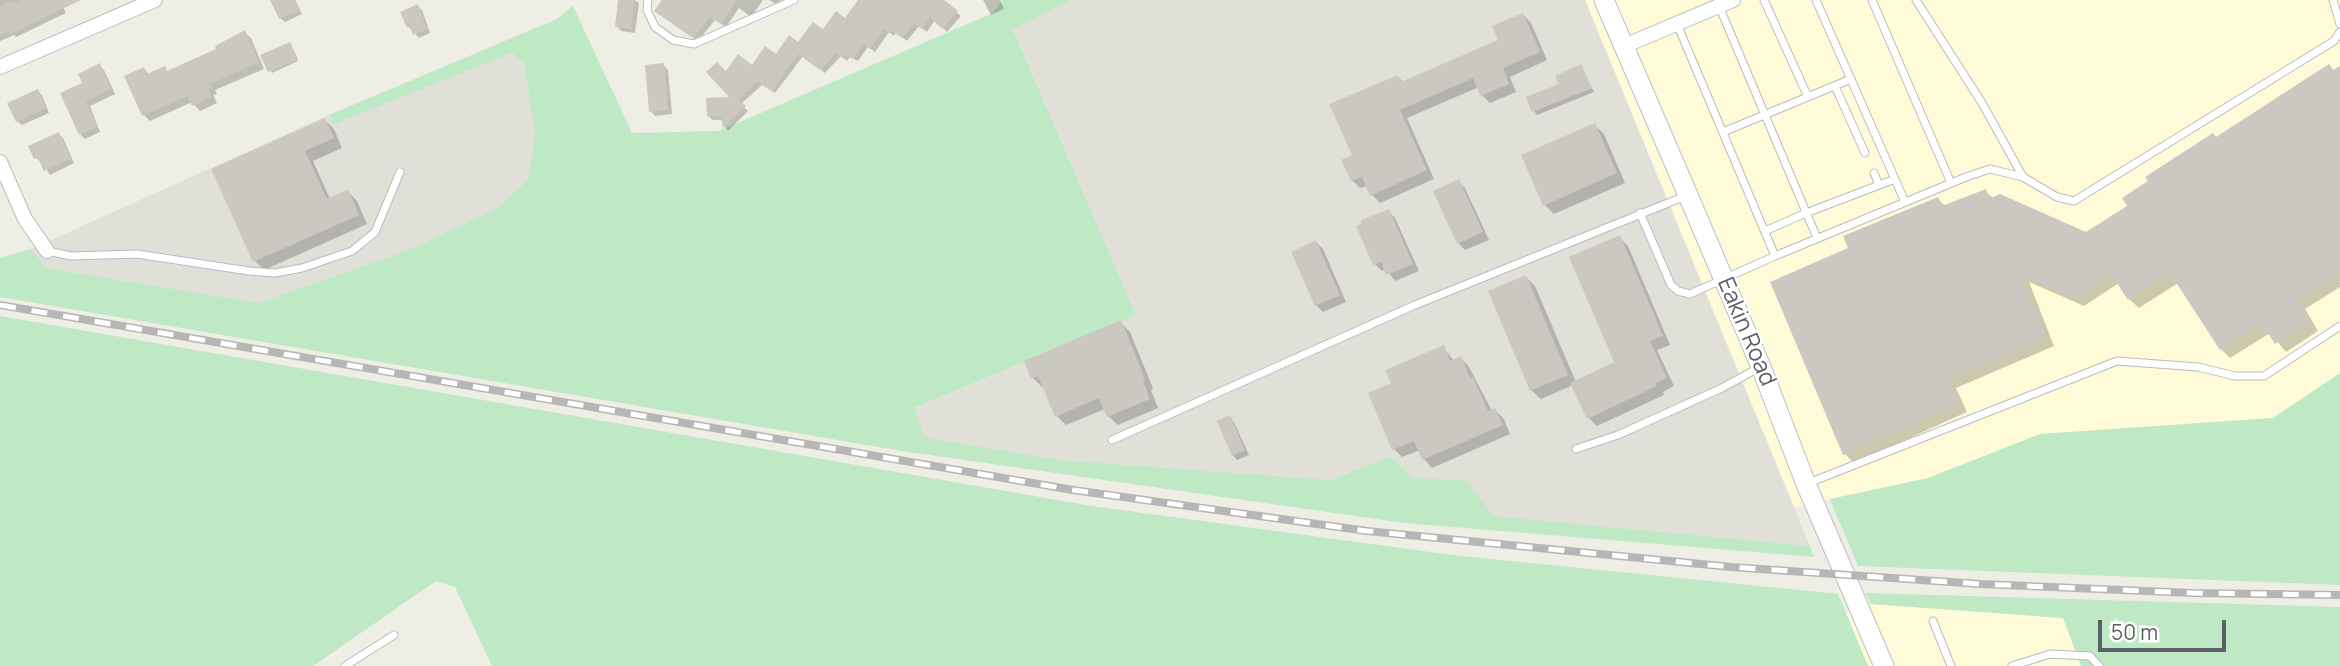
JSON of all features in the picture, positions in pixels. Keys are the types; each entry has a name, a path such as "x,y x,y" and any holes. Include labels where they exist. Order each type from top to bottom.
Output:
{"street":[{"path":"0,68 155,0"},
{"name":"Eakin Road","path":"1604,0 1761,367 1806,484 1884,666"},
{"path":"1624,46 1733,0"},
{"path":"0,162 25,219 47,251"}],"lane":[{"path":"648,0 647,10 655,27 673,40 694,44 794,0"},
{"path":"1764,0 1808,97"},
{"path":"1816,0 1905,202"},
{"path":"1872,0 1951,183"},
{"path":"1916,0 1982,103 2023,177"},
{"path":"2333,0 2340,24"},
{"path":"1719,6 1817,238"},
{"path":"1677,24 1775,256"},
{"path":"1640,214 1671,285 1678,291 1690,294 1817,238 1990,169 2023,177 2057,197 2074,201 2326,47 2340,32"},
{"path":"1723,132 1850,79"},
{"path":"1835,86 1865,153"},
{"path":"47,251 71,256 137,254 275,273 302,268 352,251 375,232 400,172"},
{"path":"1874,173 1879,185"},
{"path":"1765,231 1895,179"},
{"path":"1112,440 1415,305 1688,195"},
{"path":"1806,484 2117,361 2198,367 2235,376 2264,376 2340,326"},
{"path":"1576,449 1618,435 1722,388 1761,367"},
{"path":"1933,621 1951,666"},
{"path":"345,666 394,635"},
{"path":"2012,666 2050,654 2090,656 2099,666"}],"shaded area":[{"path":"1071,0 1585,0 1810,546 1493,516 1466,480 1412,478 1391,456 1331,480 1061,460 928,438 923,433 914,409 1136,315 1013,28"},
{"path":"1585,0 2340,0 2340,373 2273,418 2040,434 1928,478 1794,507"},
{"path":"512,53 524,64 535,133 529,179 496,209 408,250 259,303 47,268 31,249 329,115 334,123"},
{"path":"1871,604 2063,618 2081,666 1868,666 1846,613"}],"green space":[{"path":"1002,0 1071,0 1013,29 1136,315 915,408 923,433 928,438 1061,460 1331,480 1391,456 1412,478 1466,480 1494,516 1810,546 1814,557 1404,523 902,451 0,297 0,258 31,249 47,268 259,303 408,250 496,209 529,179 535,133 524,64 512,53 334,124 329,115 557,19 573,6 632,133 719,131 993,13"},
{"path":"0,316 1092,506 1452,555 1838,594 1868,666 492,666 455,587 436,581 313,666 0,666"},
{"path":"2340,373 2340,585 1858,566 1830,499 1928,478 2040,434 2273,418"},
{"path":"1866,593 2340,607 2340,666 2081,666 2063,618 1871,604"}],"building":[{"path":"21,0 81,0 10,34 9,31 0,35 0,6"},
{"path":"270,0 294,0 299,10 279,19"},
{"path":"618,0 634,0 631,29 615,27"},
{"path":"662,0 737,0 721,24 710,17 693,38 654,11"},
{"path":"858,0 944,0 958,11 942,29 930,17 922,29 914,23 902,38 891,30 889,33 884,29 870,49 863,44 853,59 845,54 843,58 836,53 820,70 798,54 772,91 757,82 738,99 746,106 723,128 721,117 707,116 706,98 729,97 706,72 717,62 726,71 738,54 752,65 765,46 776,54 789,35 798,42 813,22 823,29 836,11 845,18"},
{"path":"418,4 427,29 413,35 400,12"},
{"path":"1523,13 1540,52 1503,68 1509,84 1480,96 1473,78 1400,110 1427,170 1370,196 1362,177 1351,181 1341,160 1352,155 1329,104 1398,75 1401,82 1498,40 1492,26"},
{"path":"245,30 259,62 210,84 212,87 208,89 212,97 192,106 187,96 142,116 124,76 144,67 147,74 165,66 167,71 216,49 215,46"},
{"path":"290,42 298,59 268,72 260,55"},
{"path":"100,63 111,89 86,101 97,127 79,135 60,93 82,83 78,74"},
{"path":"664,63 668,110 649,112 645,65"},
{"path":"1581,64 1592,88 1532,112 1526,97 1559,84 1555,76"},
{"path":"2329,64 2333,70 2340,66 2340,272 2297,300 2310,321 2275,344 2261,323 2220,350 2170,273 2128,300 2111,274 2073,298 2021,275 2046,336 1948,378 1959,402 1843,455 1770,282 1848,248 1843,236 1938,197 1942,206 1986,189 1989,199 2000,194 2086,232 2127,206 2122,198 2148,181 2145,177 2213,133 2216,137"},
{"path":"38,89 46,108 16,122 7,103"},
{"path":"325,118 334,138 305,151 327,199 348,189 359,215 253,262 211,169"},
{"path":"1595,123 1617,173 1543,206 1521,155"},
{"path":"59,132 71,159 44,171 28,146"},
{"path":"1459,179 1483,232 1457,244 1433,191"},
{"path":"1389,209 1413,264 1386,275 1381,262 1373,265 1356,226 1362,223 1361,220"},
{"path":"1620,235 1663,336 1650,341 1667,378 1655,383 1657,386 1587,419 1570,383 1614,362 1569,257"},
{"path":"1316,240 1340,295 1315,306 1291,252"},
{"path":"1526,275 1568,375 1530,391 1488,291"},
{"path":"1121,320 1145,379 1143,380 1150,399 1107,417 1099,398 1055,417 1038,376 1031,379 1024,361"},
{"path":"1444,345 1450,361 1461,356 1488,411 1495,408 1503,425 1422,460 1414,441 1392,450 1368,393 1391,383 1385,370"},
{"path":"1230,415 1245,450 1232,456 1217,421"}],"railway":[{"path":"0,305 1073,490 1367,531 1731,567 1980,584 2193,593 2340,595"}]}
